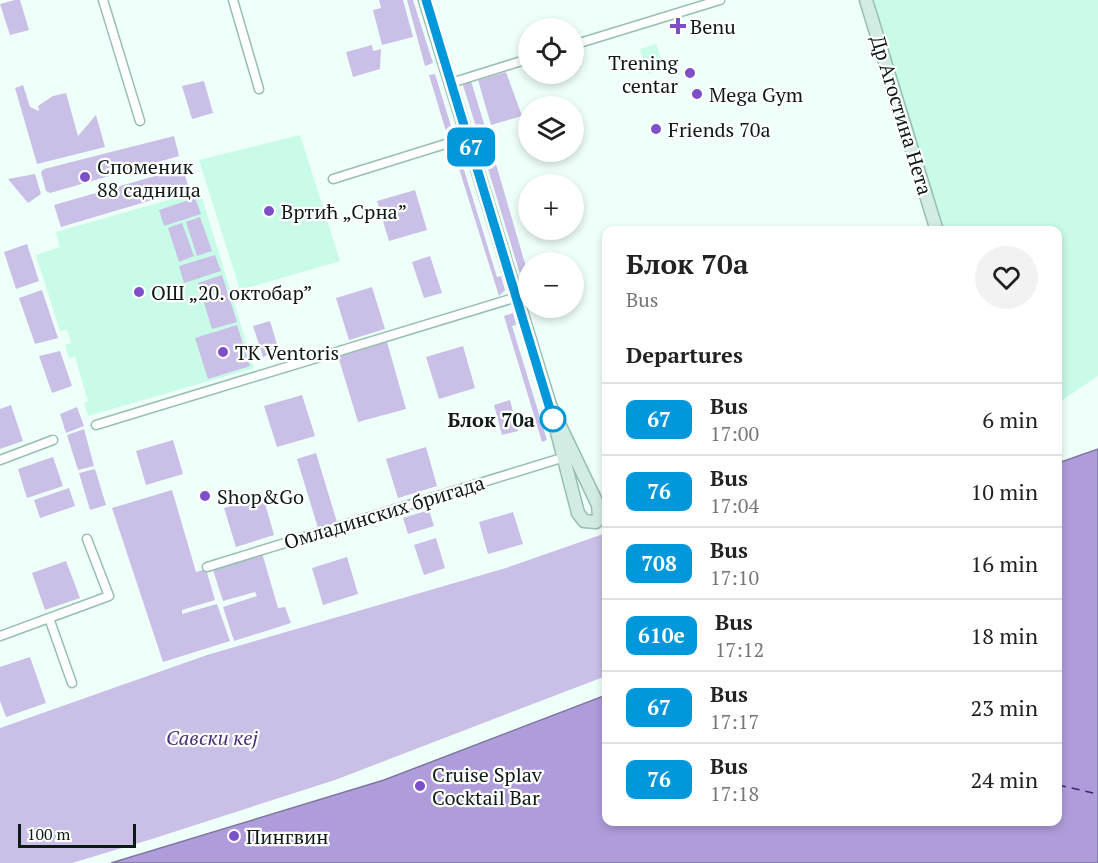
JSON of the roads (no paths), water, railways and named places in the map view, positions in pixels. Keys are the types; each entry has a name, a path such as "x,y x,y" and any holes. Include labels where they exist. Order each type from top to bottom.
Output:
{"street":[{"path":"103,0 140,121"},
{"path":"233,0 260,89"},
{"path":"426,0 550,405 568,456 578,513 584,521 593,523 599,517 598,505 568,456"},
{"path":"584,42 720,0"},
{"name":"Др Агостина Нета","path":"866,0 935,226"},
{"path":"451,83 518,62"},
{"path":"333,179 468,137"},
{"path":"96,425 517,297"},
{"path":"0,460 53,440"},
{"name":"Омладинских бригада","path":"207,567 568,456"},
{"path":"0,636 109,596 87,538"},
{"path":"49,618 72,683"}],"place":[{"name":"Benu","path":"678,26"},
{"name":"Trening centar","path":"690,73"},
{"name":"Mega Gym","path":"697,94"},
{"name":"Friends 70a","path":"656,129"},
{"name":"Споменик 88 садница","path":"85,177"},
{"name":"Вртић „Срна”","path":"269,211"},
{"name":"ОШ „20. октобар”","path":"139,292"},
{"name":"TK Ventoris","path":"223,352"},
{"name":"Блок 70а","path":"553,419"},
{"name":"Shop&Go","path":"205,496"},
{"name":"Cruise Splav Cocktail Bar","path":"420,786"},
{"name":"Пингвин","path":"234,836"}],"park label":[{"name":"Савски кеј","path":"212,737"}]}
